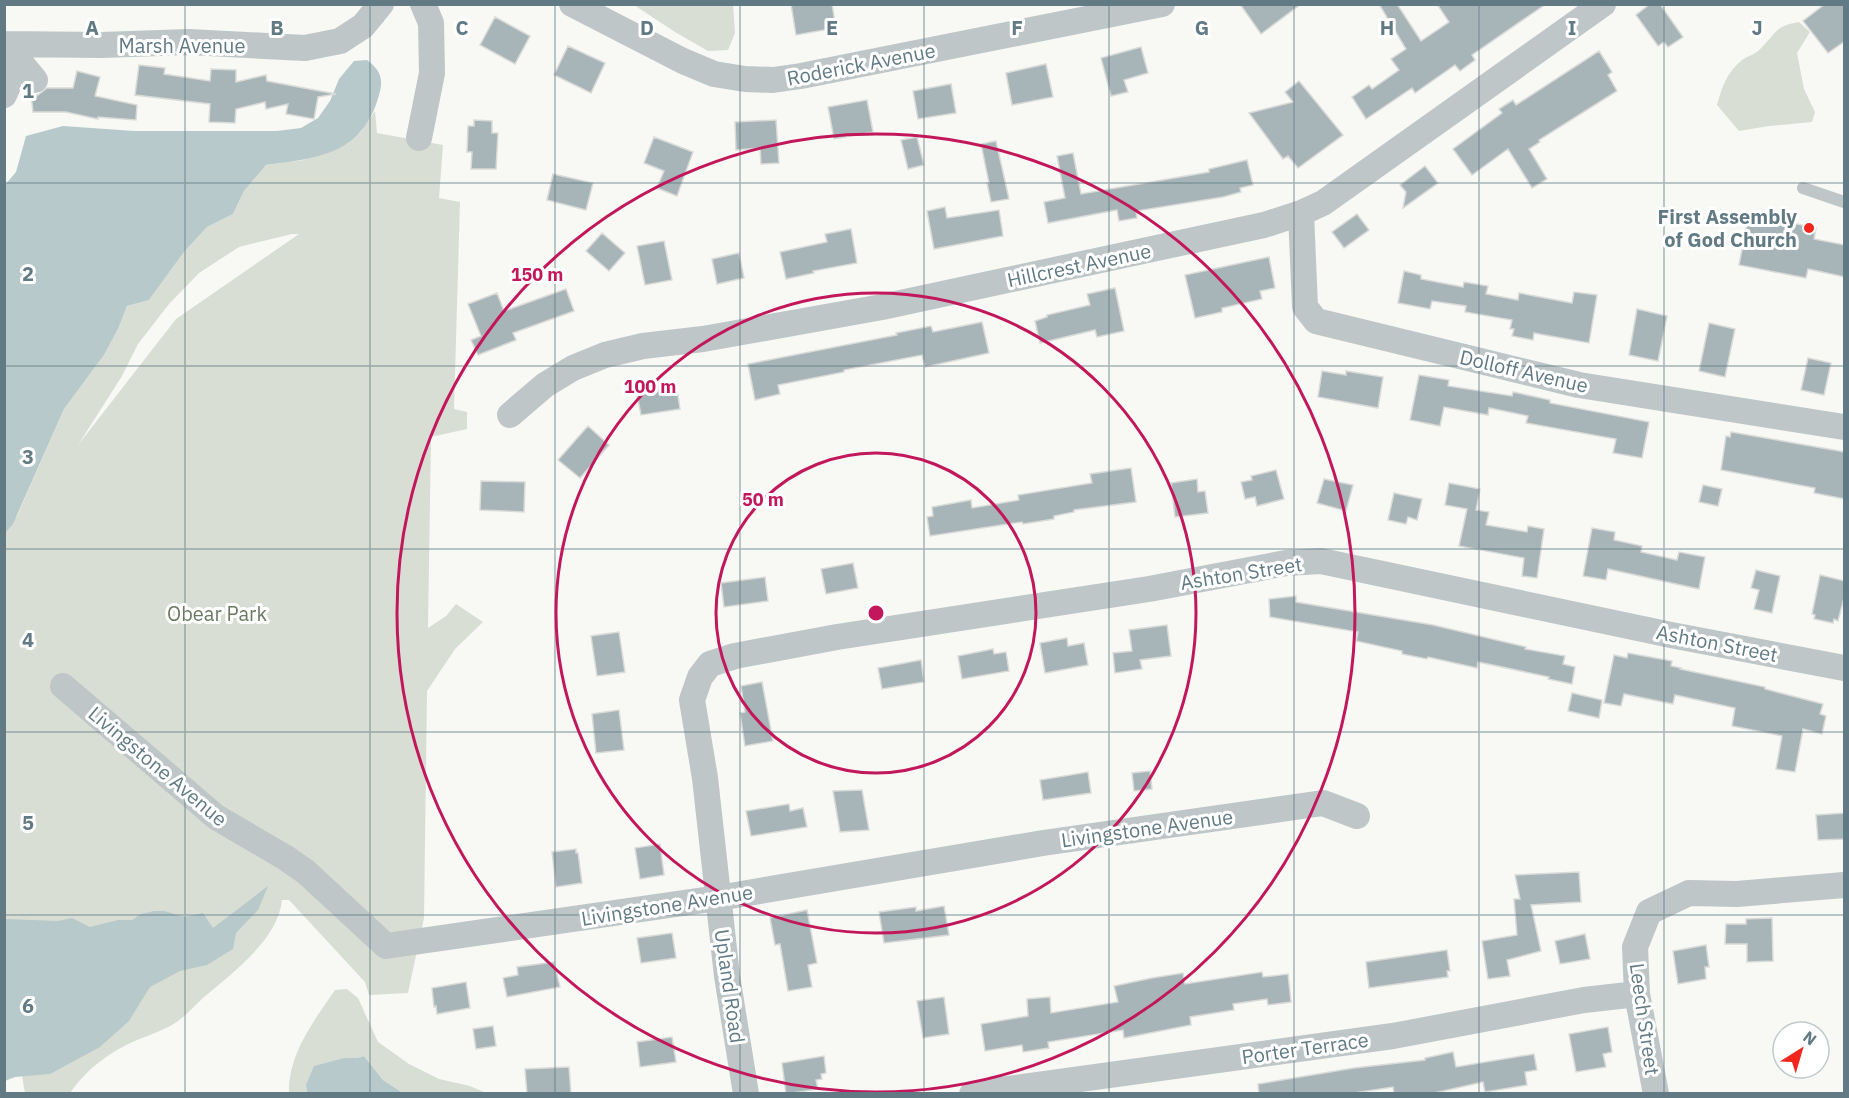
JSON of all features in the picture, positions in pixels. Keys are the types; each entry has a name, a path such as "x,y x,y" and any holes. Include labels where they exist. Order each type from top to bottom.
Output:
{"street":[{"name":"Marsh Avenue","path":"5,44 101,45 189,42 305,48 340,41 363,26 381,4"},
{"path":"419,138 432,73 431,23 423,4"},
{"name":"Roderick Avenue","path":"572,4 683,61 714,74 745,79 773,80 1162,4"},
{"name":"Hillcrest Avenue","path":"510,415 545,385 573,368 605,355 644,346 703,339 882,307 1263,225 1301,213 1323,203 1603,4"},
{"path":"5,44 35,80"},
{"path":"4,95 8,86 5,44"},
{"name":"Dolloff Avenue","path":"1301,213 1305,307 1317,321 1579,385 1845,427"},
{"name":"Ashton Street","path":"692,700 700,676 710,664 735,656 837,637 1149,589 1286,562 1322,561 1671,635 1845,668"},
{"name":"Livingstone Avenue","path":"63,686 216,817 306,872 386,946 718,898 1043,843 1323,803 1357,816"},
{"name":"Upland Road","path":"692,700 705,778 727,976 746,1094"},
{"name":"Leech Street","path":"1656,1094 1637,994 1635,947 1649,912 1689,893 1737,894 1845,885"},
{"name":"Porter Terrace","path":"972,1094 1393,1036 1584,1000 1637,994"}],"lane":[{"path":"1803,188 1845,202"}],"green space":[{"path":"634,5 733,5 735,33 728,50 708,51"},
{"path":"1799,22 1810,32 1797,53 1804,89 1815,112 1812,122 1739,131 1717,105 1726,80 1737,65 1755,54 1779,29"},
{"name":"Obear Park","path":"375,111 377,133 443,145 439,198 460,202 454,409 467,412 467,429 431,437 428,628 446,616 456,604 483,622 455,649 427,691 424,918 408,993 369,995 365,982 289,900 282,900 279,915 272,929 252,955 180,1020 127,1044 109,1055 91,1069 70,1093 25,1093 4,975 4,529 17,516 64,409 104,355 127,306 149,300 184,252 207,227 233,214 244,191 266,165 304,160 360,133","holes":["299,234 176,319 78,445 122,376 138,344 169,304 199,273 239,247"]},
{"path":"347,989 358,998 378,1042 409,1064 439,1079 470,1086 486,1093 403,1093 383,1080 364,1056 344,1058 306,1085 307,1093 289,1093 293,1065 304,1038 335,990"}],"shaded area":[{"path":"367,60 378,71 381,84 372,115 362,130 336,150 304,159 266,165 244,191 233,214 207,227 184,252 149,300 127,306 104,355 64,409 13,524 5,533 5,185 16,172 26,136 63,126 134,131 277,131 301,128 318,118 330,101 339,79 354,61"},
{"path":"268,886 258,910 236,933 233,949 207,965 180,971 150,987 129,1021 100,1047 50,1074 15,1077 5,1081 5,919 58,921 72,918 90,927 118,920 132,920 141,914 154,911 164,911 185,917 203,913 213,928"},
{"path":"364,1056 383,1080 403,1093 307,1093 306,1085 314,1066 344,1058"}],"building":[{"path":"791,4 832,4 836,28 796,35"},
{"path":"1240,4 1301,4 1261,34"},
{"path":"1379,4 1397,4 1421,41 1449,22 1437,4 1546,4 1472,55 1475,60 1460,71 1455,65 1415,93 1412,88 1366,119 1352,97 1369,85 1372,89 1399,70 1391,59 1406,49"},
{"path":"1650,4 1660,4 1683,37 1668,47 1664,42 1658,46 1636,15"},
{"path":"1825,4 1845,4 1845,41 1828,53 1803,21"},
{"path":"495,17 530,36 515,64 480,45"},
{"path":"568,46 605,63 591,93 554,75"},
{"path":"1141,47 1148,73 1124,80 1128,92 1111,96 1101,58"},
{"path":"1599,51 1612,72 1608,75 1617,91 1539,140 1540,142 1529,149 1547,179 1532,188 1508,149 1472,175 1453,149 1502,113 1499,109 1513,100 1516,105"},
{"path":"1046,64 1053,97 1012,105 1006,73"},
{"path":"139,65 165,68 164,74 210,81 211,69 236,70 236,82 266,75 267,81 336,94 318,97 314,119 286,114 288,104 266,109 265,102 236,109 235,123 209,122 210,104 135,95"},
{"path":"77,71 100,77 95,96 137,105 136,120 98,117 98,119 66,112 33,112 31,94 38,95 47,88 73,88"},
{"path":"1299,81 1343,135 1298,168 1288,156 1283,159 1249,113 1293,102 1285,92"},
{"path":"951,84 956,113 918,119 913,91"},
{"path":"867,100 873,132 834,139 828,107"},
{"path":"474,120 492,121 492,133 498,133 496,169 471,169 472,152 467,152 468,126 474,126"},
{"path":"776,120 779,163 761,164 760,148 736,150 735,122"},
{"path":"654,137 693,152 677,196 657,188 664,171 644,163"},
{"path":"917,137 924,165 908,169 901,140"},
{"path":"996,141 1009,199 991,202 981,144"},
{"path":"1073,153 1081,194 1209,172 1209,169 1247,160 1253,185 1240,188 1241,192 1223,197 1136,211 1137,218 1119,221 1117,210 1048,223 1044,202 1065,198 1057,156"},
{"path":"1425,166 1438,183 1403,208 1406,192 1400,185"},
{"path":"553,174 593,183 586,210 547,200"},
{"path":"945,207 947,218 999,210 1003,236 934,249 927,211"},
{"path":"1357,214 1369,230 1344,248 1332,232"},
{"path":"1749,214 1816,228 1814,239 1845,245 1845,277 1808,269 1806,278 1739,265"},
{"path":"851,229 857,263 813,271 814,273 786,279 780,252 827,242 825,234"},
{"path":"602,233 625,253 609,271 586,251"},
{"path":"664,241 672,280 645,285 637,246"},
{"path":"739,253 744,278 717,284 712,259"},
{"path":"1269,257 1275,288 1260,291 1262,299 1222,308 1222,312 1195,318 1185,275"},
{"path":"1404,271 1421,275 1421,279 1463,287 1464,282 1488,286 1486,294 1518,300 1519,293 1572,303 1574,292 1597,295 1589,343 1534,333 1533,340 1512,336 1514,329 1510,329 1512,320 1465,312 1466,306 1432,301 1430,309 1398,303"},
{"path":"1115,288 1124,331 1097,337 1095,330 1040,343 1035,321 1047,315 1090,305 1087,294"},
{"path":"566,289 574,311 513,333 516,340 478,355 471,340 481,336 468,304 497,293 504,311"},
{"path":"1637,309 1667,316 1658,361 1629,355"},
{"path":"982,322 989,353 925,367 922,355 844,370 844,372 778,385 780,394 755,400 748,364 897,335 896,333 931,326 933,332"},
{"path":"1709,323 1735,329 1725,377 1699,371"},
{"path":"1808,358 1831,363 1824,395 1801,390"},
{"path":"1322,371 1346,375 1346,371 1383,377 1378,408 1318,397"},
{"path":"1419,375 1449,380 1448,386 1512,396 1513,392 1550,400 1550,403 1649,422 1642,458 1613,453 1616,439 1526,423 1528,416 1489,408 1488,415 1444,407 1440,426 1410,420"},
{"path":"676,382 680,409 641,415 636,389"},
{"path":"588,426 609,445 580,478 558,460"},
{"path":"1731,432 1845,452 1845,499 1814,493 1815,488 1721,470 1726,436 1730,437"},
{"path":"1131,468 1136,502 1074,510 1074,512 1054,516 1054,519 930,536 927,517 933,516 932,507 971,500 972,508 1019,500 1018,495 1092,483 1090,474"},
{"path":"1276,470 1284,499 1257,506 1255,497 1245,499 1241,482 1252,480 1251,476"},
{"path":"1197,479 1198,492 1205,491 1208,513 1175,517 1171,483"},
{"path":"1324,479 1353,485 1346,511 1317,503"},
{"path":"481,481 525,482 524,512 480,510"},
{"path":"1449,483 1480,489 1476,510 1489,512 1486,525 1527,532 1528,526 1544,529 1537,578 1522,576 1524,558 1459,546 1467,509 1445,505"},
{"path":"1703,485 1722,489 1718,506 1699,502"},
{"path":"1394,493 1422,499 1417,520 1408,517 1406,524 1388,520"},
{"path":"1592,528 1615,532 1614,540 1642,546 1641,552 1677,560 1679,552 1705,557 1699,589 1608,569 1606,580 1583,576"},
{"path":"853,563 858,588 826,594 821,569"},
{"path":"1756,570 1780,576 1772,613 1754,609 1759,590 1751,588"},
{"path":"1820,575 1845,581 1845,594 1838,621 1834,619 1833,623 1814,619 1815,615 1812,614"},
{"path":"765,577 768,601 724,607 721,583"},
{"path":"1296,596 1296,602 1433,625 1526,647 1525,649 1565,656 1563,664 1575,667 1572,684 1478,662 1477,668 1428,657 1427,659 1402,654 1402,651 1356,641 1358,632 1270,617 1269,599"},
{"path":"1167,625 1171,656 1140,660 1142,669 1115,673 1113,653 1132,651 1129,630"},
{"path":"619,632 625,672 597,676 591,636"},
{"path":"1067,638 1068,646 1084,643 1088,665 1045,673 1040,643"},
{"path":"993,649 994,654 1006,652 1009,671 962,679 958,656"},
{"path":"1628,653 1672,661 1671,666 1680,669 1765,687 1765,689 1823,704 1820,714 1826,716 1822,734 1803,729 1795,772 1776,769 1782,736 1732,726 1735,708 1675,695 1673,704 1624,694 1621,706 1604,703 1614,655 1627,658"},
{"path":"921,660 924,682 882,689 878,668"},
{"path":"762,682 773,741 745,746 740,713 745,712 741,686"},
{"path":"1572,693 1602,700 1599,718 1568,711"},
{"path":"619,710 624,750 596,753 592,714"},
{"path":"1150,771 1152,789 1134,791 1132,773"},
{"path":"1088,772 1091,793 1043,800 1040,780"},
{"path":"862,790 869,830 840,832 833,791"},
{"path":"789,804 790,811 803,808 807,827 751,836 746,811"},
{"path":"1845,813 1845,839 1818,840 1816,815"},
{"path":"660,844 664,875 640,879 635,848"},
{"path":"576,849 582,883 556,887 552,852"},
{"path":"1579,872 1581,902 1531,905 1541,951 1507,960 1510,976 1488,979 1482,941 1517,935 1514,899 1520,899 1515,875"},
{"path":"944,906 949,935 884,943 879,912 916,907 916,911"},
{"path":"807,910 817,963 808,965 812,987 788,991 780,944 775,945 770,918"},
{"path":"1772,918 1773,961 1747,962 1747,944 1725,944 1726,924 1746,924 1746,919"},
{"path":"672,933 676,958 641,963 637,938"},
{"path":"1585,934 1590,959 1560,964 1555,941"},
{"path":"1706,945 1709,967 1705,967 1706,979 1678,984 1673,951"},
{"path":"1447,950 1450,971 1447,971 1448,977 1369,988 1366,962"},
{"path":"554,962 560,987 507,997 503,978 518,975 517,967"},
{"path":"1262,972 1263,977 1288,974 1291,1002 1268,1005 1267,999 1233,1004 1234,1010 1190,1017 1191,1025 1124,1038 1123,1030 1048,1042 1049,1048 1023,1052 1022,1045 985,1051 981,1024 1028,1016 1027,999 1050,997 1051,1013 1118,1002 1114,986 1152,978 1183,973 1185,984"},
{"path":"466,982 470,1008 437,1014 432,988"},
{"path":"944,997 949,1034 923,1038 917,1001"},
{"path":"493,1026 496,1046 476,1049 473,1029"},
{"path":"1608,1027 1612,1052 1603,1054 1606,1067 1576,1072 1569,1034"},
{"path":"672,1037 676,1062 640,1067 637,1042"},
{"path":"1453,1052 1456,1067 1534,1054 1537,1070 1525,1072 1527,1085 1485,1092 1483,1082 1430,1094 1394,1094 1393,1087 1347,1094 1259,1094 1258,1084 1354,1068 1425,1060 1425,1058"},
{"path":"824,1056 826,1073 821,1074 822,1079 816,1080 818,1089 786,1094 782,1063"},
{"path":"569,1067 571,1094 527,1094 525,1069"}],"place":[{"name":"First Assembly of God Church","path":"1809,228"}]}
